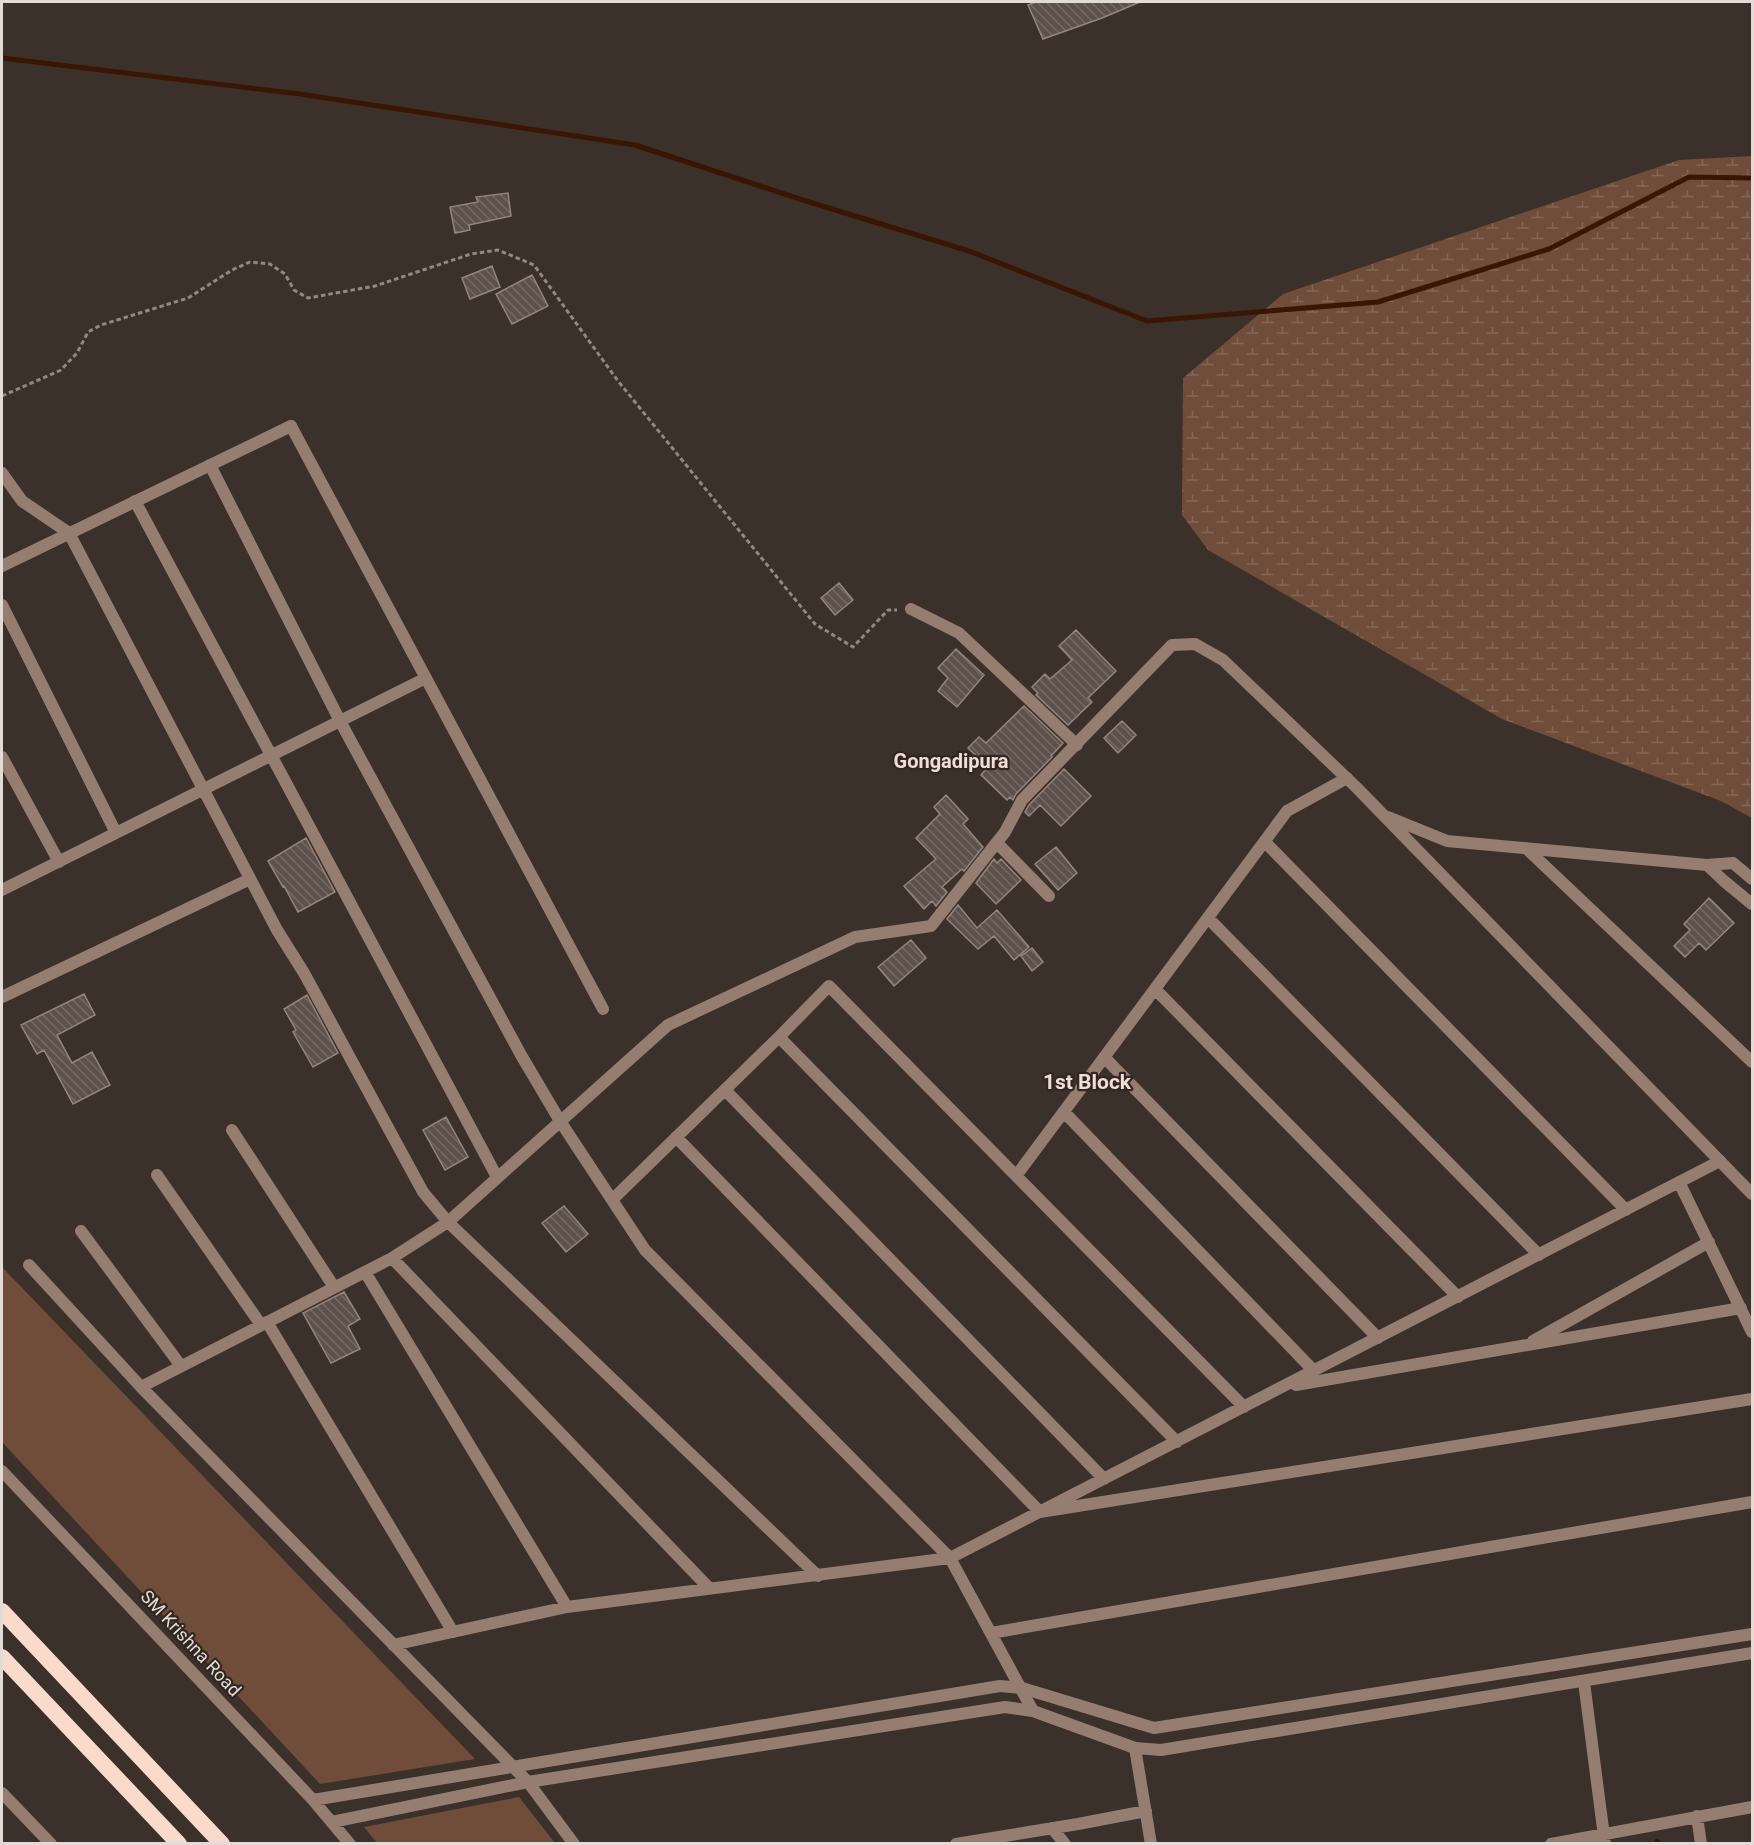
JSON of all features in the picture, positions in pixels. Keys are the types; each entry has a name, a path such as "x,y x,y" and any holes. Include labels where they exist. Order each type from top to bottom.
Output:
{"highway":[{"path":"2,1611 222,1844"},
{"path":"2,1657 179,1844"}],"street":[{"path":"2,566 291,426 603,1009"},
{"path":"210,465 340,721 521,1055 560,1121 645,1250 950,1558 1033,1711"},
{"path":"2,473 22,501 69,533 277,930 304,973 423,1192 448,1222 818,1576"},
{"path":"135,501 497,1177"},
{"path":"2,605 116,833"},
{"path":"911,609 959,633 1077,744"},
{"path":"141,1386 392,1258 448,1222 668,1025 855,937 931,926 1005,832 1022,800 1172,645 1195,644 1223,660 1347,778 1752,1194"},
{"path":"2,890 426,678"},
{"path":"2,757 59,862"},
{"path":"1016,1176 1287,811 1347,778"},
{"path":"1384,816 1447,841 1707,866 1733,863 1752,879"},
{"path":"1265,842 1626,1210"},
{"path":"997,843 1049,896"},
{"path":"1527,849 1752,1062"},
{"path":"1707,866 1752,904"},
{"path":"2,997 250,879"},
{"path":"1208,918 1539,1255"},
{"path":"613,1199 829,986 1244,1407"},
{"path":"1155,989 1458,1297"},
{"path":"779,1037 1177,1442"},
{"path":"1104,1057 1378,1338"},
{"path":"725,1090 1104,1479"},
{"path":"1064,1112 1314,1371"},
{"path":"232,1130 334,1287"},
{"path":"676,1137 1040,1512"},
{"path":"393,1645 567,1607 950,1558 1720,1161"},
{"path":"157,1175 264,1323 453,1632"},
{"path":"1679,1182 1752,1332"},
{"path":"81,1231 181,1366"},
{"path":"1524,1346 1709,1242"},
{"path":"392,1258 709,1588"},
{"path":"29,1265 141,1386 528,1782 574,1844"},
{"path":"365,1272 567,1607"},
{"path":"1283,1387 1741,1308"},
{"path":"1040,1512 1752,1400"},
{"name":"SM Krishna Road","path":"2,1470 313,1800 350,1844"},
{"path":"991,1633 1752,1502"},
{"path":"313,1800 1000,1686 1022,1688 1154,1728 1752,1634"},
{"path":"332,1822 528,1782 1005,1707 1033,1711 1135,1748 1161,1750 1752,1653"},
{"path":"1584,1682 1604,1839"},
{"path":"1135,1748 1151,1844"},
{"path":"2,1793 51,1844"},
{"path":"1551,1844 1604,1839 1696,1816 1752,1807"},
{"path":"956,1844 1146,1811"},
{"path":"1696,1816 1701,1844"},
{"path":"1052,1828 1065,1844"}],"path":[{"path":"2,396 62,370 77,353 88,332 101,325 188,298 232,270 250,262 270,264 285,274 294,290 308,298 375,286 471,254 498,250 534,265 618,381 815,624 853,646 888,610 911,609"}],"green space":[{"path":"1752,156 1752,818 1721,801 1502,719 1208,550 1182,515 1183,378 1283,294 1679,160"},
{"path":"3,1268 475,1759 320,1784 2,1442"},
{"path":"519,1797 555,1843 377,1843 364,1827"}],"building":[{"path":"1036,2 1140,2 1043,39 1028,5"},
{"path":"508,193 511,216 469,225 470,230 455,233 450,207 478,202 476,197"},
{"path":"492,266 500,287 470,299 462,278"},
{"path":"532,275 548,306 512,324 496,294"},
{"path":"839,583 853,600 835,615 821,598"},
{"path":"1076,630 1116,671 1088,698 1092,702 1068,725 1036,695 1038,693 1032,687 1045,674 1050,679 1072,660 1059,646"},
{"path":"956,649 984,675 957,707 938,691 948,678 938,668"},
{"path":"1024,706 1063,743 1013,800 1010,797 1007,800 981,775 988,767 968,748 979,737 986,743"},
{"path":"1122,721 1136,735 1118,753 1104,738"},
{"path":"1064,769 1091,796 1061,826 1040,805 1029,816 1025,812 1029,805"},
{"path":"946,795 968,819 963,824 983,847 964,871 962,869 942,887 947,892 936,906 932,901 924,909 904,886 936,859 916,838 940,814 934,807"},
{"path":"306,838 335,892 298,912 268,861"},
{"path":"1056,847 1077,873 1058,890 1035,864"},
{"path":"994,859 997,863 1001,859 1021,880 996,904 976,883"},
{"path":"1709,898 1734,923 1706,950 1699,943 1685,957 1674,946 1690,930 1684,924"},
{"path":"958,905 977,928 997,910 1029,947 1014,960 994,936 978,949 947,919"},
{"path":"911,940 926,958 894,986 878,967"},
{"path":"1032,948 1043,962 1032,971 1021,956"},
{"path":"84,994 95,1015 57,1035 72,1063 92,1052 110,1085 73,1104 44,1050 37,1054 21,1025"},
{"path":"307,995 338,1053 313,1067 293,1032 296,1030 284,1009"},
{"path":"446,1117 468,1157 445,1170 423,1130"},
{"path":"564,1206 588,1234 566,1252 542,1223"},
{"path":"344,1292 360,1319 348,1326 360,1349 331,1363 303,1313"}],"waterway":[{"path":"2,58 300,94 635,145 969,251 1147,321 1378,302 1549,249 1689,177 1752,178"}],"district":[{"name":"Gongadipura","path":"951,761"},
{"name":"1st Block","path":"1087,1082"}]}
